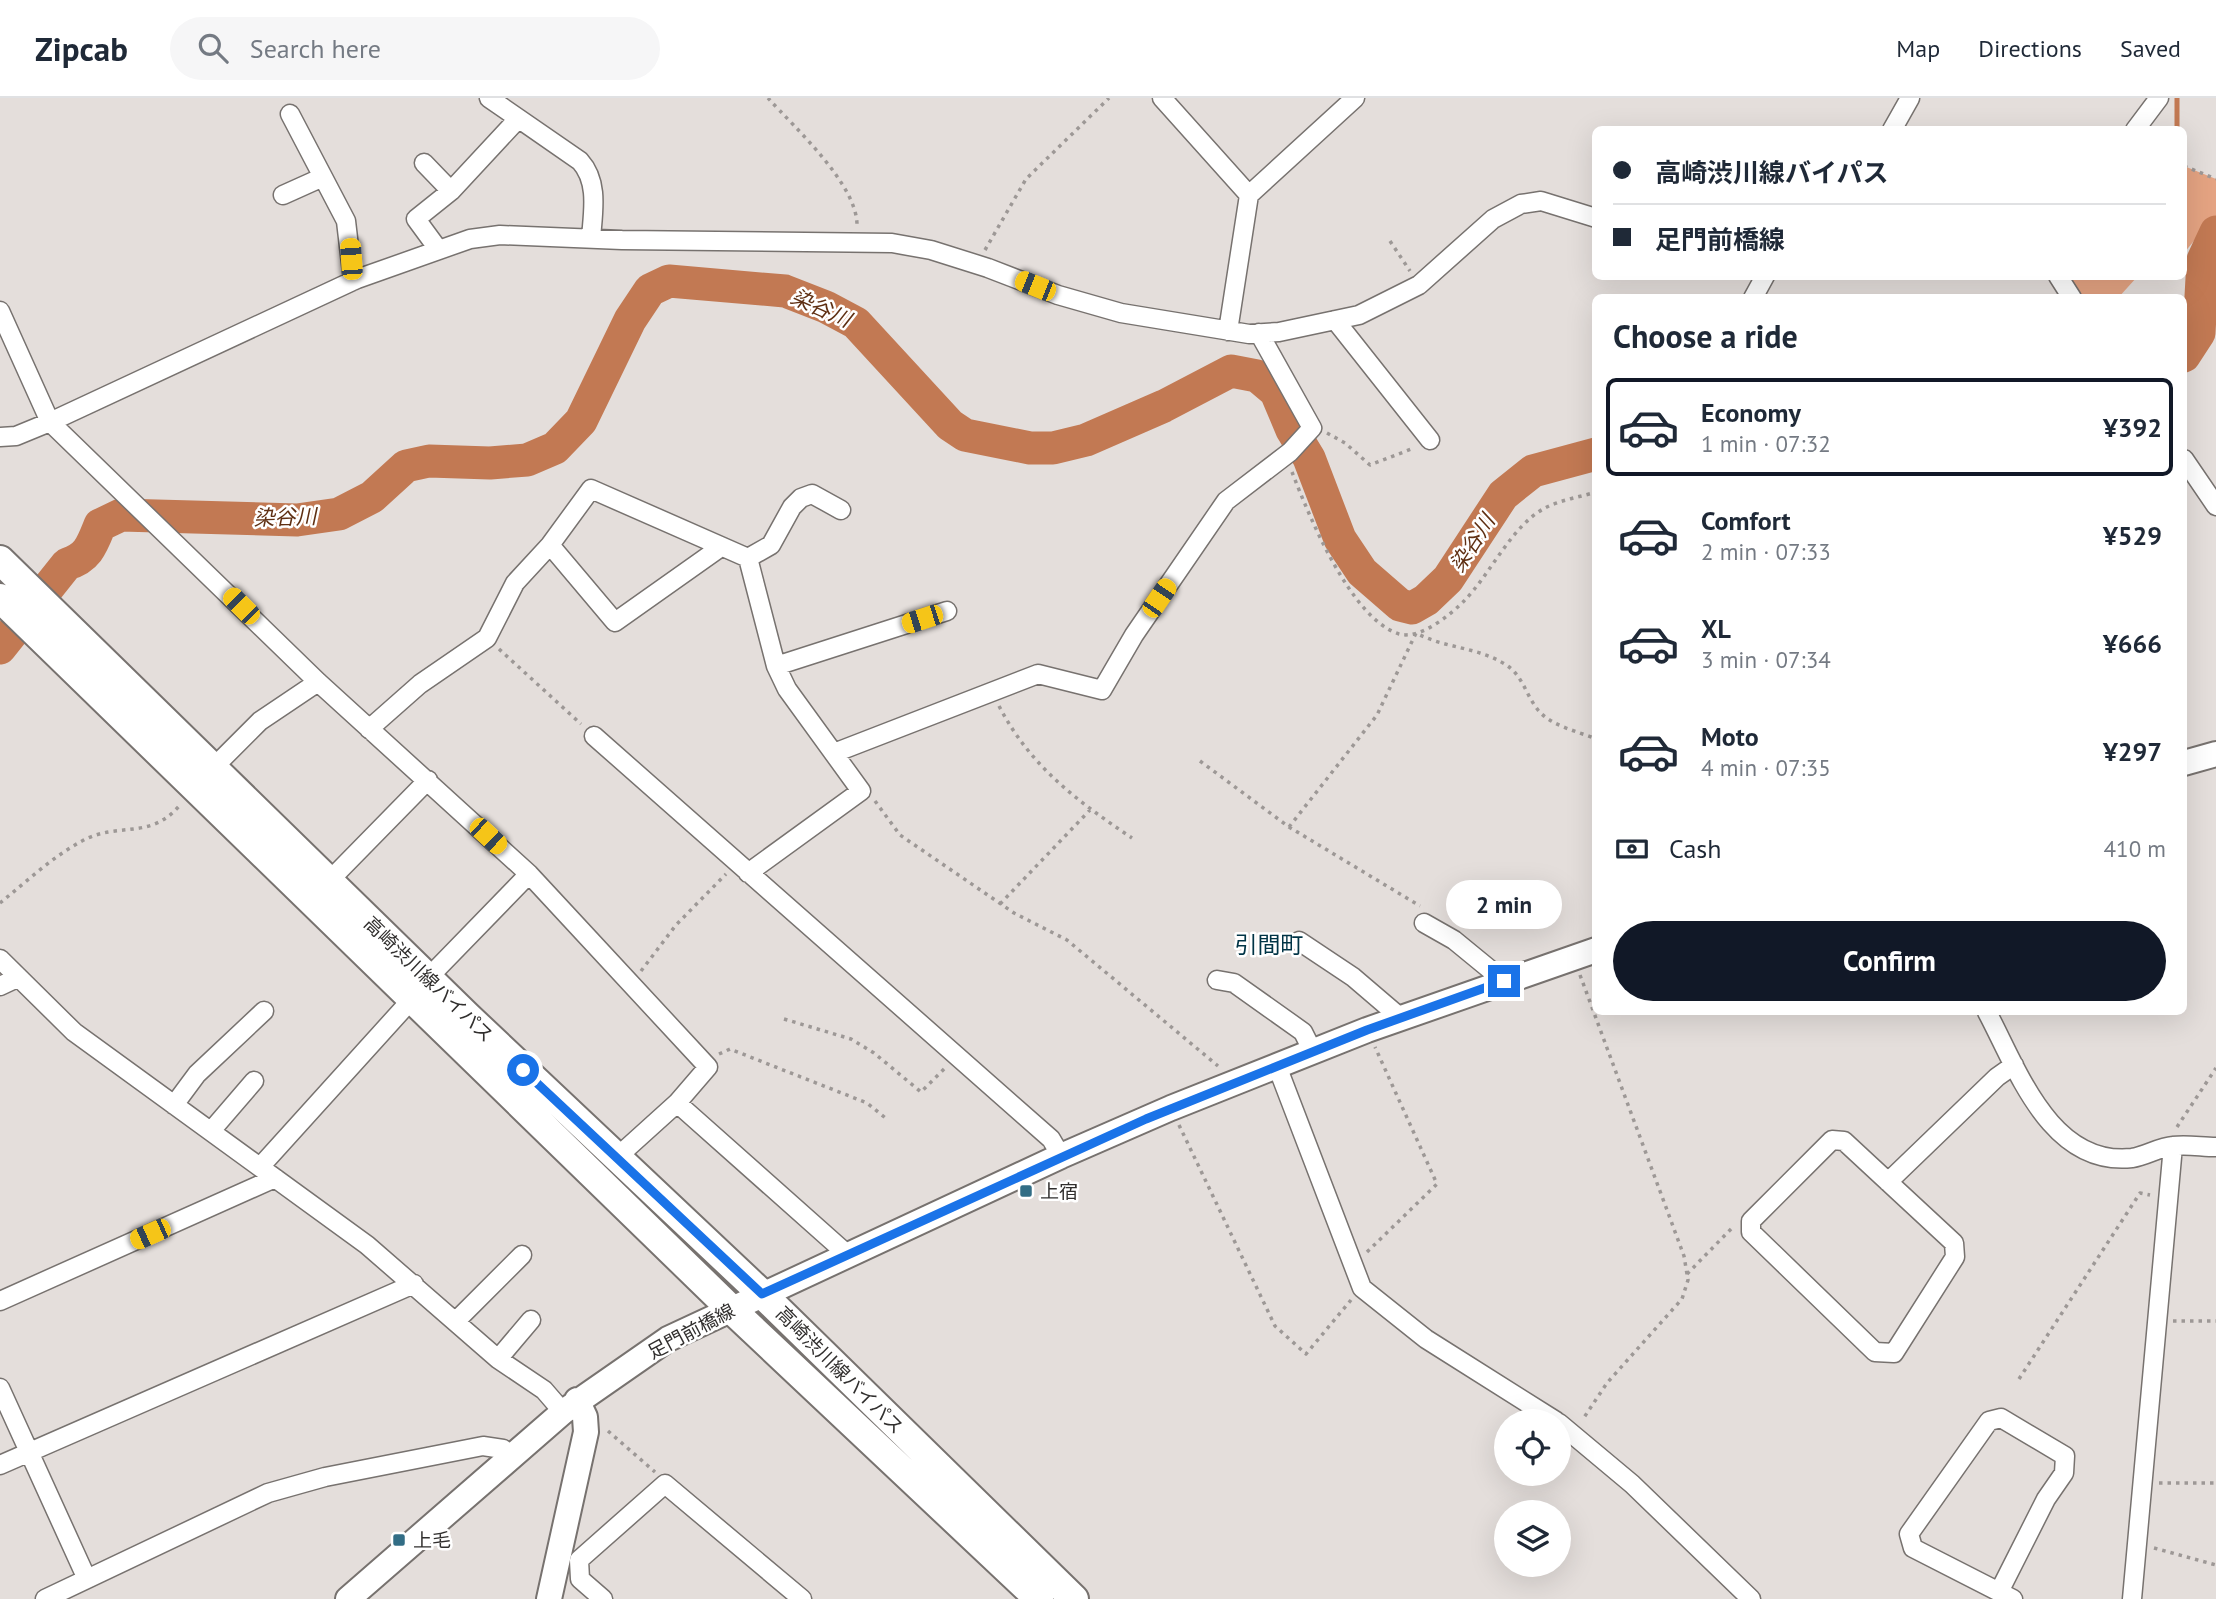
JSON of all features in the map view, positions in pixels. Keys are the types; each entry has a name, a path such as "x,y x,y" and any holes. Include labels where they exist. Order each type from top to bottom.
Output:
{"main road":[{"name":"高崎渋川線バイパス","path":"0,560 14,599 52,629 420,989 731,1309 1039,1599"},
{"path":"2187,762 2216,754"},
{"name":"高崎渋川線バイパス","path":"204,777 329,881 420,989 615,1159 762,1294 1074,1599"},
{"name":"足門前橋線","path":"348,1599 570,1406 668,1339 1060,1156 1171,1108 1367,1030 1585,954"},
{"path":"547,1598 586,1432 586,1417 570,1406"}],"street":[{"path":"489,98 517,120 580,161 588,170 594,193 591,238"},
{"path":"1162,98 1249,195"},
{"path":"1228,331 1249,195 1355,98"},
{"path":"1894,126 1910,98"},
{"path":"2138,126 2159,98"},
{"path":"290,114 346,221 353,281"},
{"path":"438,249 416,219 451,191 517,120"},
{"path":"424,163 451,191"},
{"path":"283,195 323,177"},
{"path":"0,437 16,436 50,422 353,281 438,249 500,235 892,243 931,250 978,264 1058,295 1121,313 1228,331 1259,333 1359,314 1419,285 1493,219 1521,204 1541,201 1592,217"},
{"path":"0,311 50,422 318,682 529,874 708,1067 677,1103 615,1159"},
{"path":"1335,320 1430,440"},
{"path":"834,753 1038,674 1102,690 1134,635 1226,500 1290,452 1312,428 1259,333"},
{"path":"2187,463 2216,506"},
{"path":"369,729 420,684 486,638 515,583 550,545 591,489 748,558"},
{"path":"748,558 771,545 801,498 812,494 841,510"},
{"path":"550,545 615,622 721,547"},
{"path":"743,867 861,790 788,689 776,666 748,558"},
{"path":"776,666 947,611"},
{"path":"204,777 260,721 318,682"},
{"path":"594,736 1051,1139 1060,1156"},
{"path":"329,881 428,780"},
{"path":"260,1167 420,989 529,874"},
{"path":"1427,917 1504,981"},
{"path":"1299,941 1353,977 1401,1018"},
{"path":"0,959 74,1032 275,1178 414,1284 498,1359 570,1406"},
{"path":"0,986 17,978"},
{"path":"1217,979 1234,983 1303,1032 1313,1052"},
{"path":"174,1105 197,1074 264,1011"},
{"path":"1989,1015 2042,1114 2085,1149 2107,1157 2132,1158 2173,1146 2216,1147"},
{"path":"1888,1182 1997,1077 2014,1065"},
{"path":"1277,1066 1362,1288 1426,1339 1538,1409"},
{"path":"211,1132 254,1080"},
{"path":"677,1103 848,1255"},
{"path":"1832,1140 1844,1141 1888,1182 1954,1243 1955,1257 1894,1353 1875,1352 1751,1232 1751,1221 1832,1140"},
{"path":"2132,1599 2173,1146"},
{"path":"0,1301 275,1178"},
{"path":"456,1321 522,1255"},
{"path":"0,1465 414,1284"},
{"path":"498,1359 531,1320"},
{"path":"0,1388 86,1577"},
{"path":"2001,1418 2065,1456 2064,1473 2046,1499 2006,1595 1913,1548 1909,1534 1989,1420 2001,1418"},
{"path":"1571,1432 1751,1599"},
{"path":"45,1599 245,1502 299,1484 483,1446 503,1449 511,1455"},
{"path":"603,1599 580,1579 579,1560 665,1484 802,1599"}],"path":[{"path":"768,98 841,182 858,214 857,242"},
{"path":"978,264 1026,179 1109,98"},
{"path":"2187,167 2216,179"},
{"path":"1390,241 1419,285"},
{"path":"1312,428 1345,443 1370,465 1430,440"},
{"path":"1290,452 1292,472 1306,506 1356,599 1382,625 1401,635 1416,633 1442,620 1464,601 1536,515 1545,508 1592,493"},
{"path":"1416,633 1433,642 1481,653 1504,663 1518,674 1537,709 1548,720 1592,737"},
{"path":"1289,827 1377,715 1416,633"},
{"path":"486,638 594,736"},
{"path":"992,692 1014,735 1031,757 1090,810 1132,838"},
{"path":"1200,761 1289,827 1427,917"},
{"path":"0,903 81,841 102,832 147,829 163,821 204,777"},
{"path":"861,790 870,791 900,835 1000,904 1067,940 1238,1083"},
{"path":"1000,904 1090,810"},
{"path":"631,984 676,925 743,867"},
{"path":"1585,954 1592,975"},
{"path":"1571,1417 1606,1383 1682,1299 1688,1280 1684,1256 1605,1015"},
{"path":"784,1019 851,1039 874,1053 921,1093 957,1056"},
{"path":"1353,1266 1437,1184 1367,1030"},
{"path":"708,1067 721,1052 730,1049 867,1103 888,1120"},
{"path":"2173,1146 2181,1118 2216,1068"},
{"path":"1171,1108 1275,1325 1285,1337 1306,1354 1362,1288"},
{"path":"2019,1379 2140,1193 2168,1197"},
{"path":"1687,1274 1732,1228"},
{"path":"2157,1320 2216,1321"},
{"path":"598,1423 665,1484"},
{"path":"2143,1483 2216,1483"},
{"path":"2137,1544 2216,1565"}],"shaded area":[{"path":"2187,167 2216,179 2216,232 2202,231 2187,249"},
{"path":"2060,280 2134,280 2122,294 2070,294"}],"waterway":[{"path":"2177,98 2177,126"},
{"name":"染谷川","path":"2187,351 2199,333 2203,260 2216,232"},
{"name":"染谷川","path":"0,648 67,564 85,554 100,525 121,515 297,520 339,514 372,497 406,466 429,461 490,463 527,460 555,448 581,421 630,320 650,290 669,281 785,291 826,307 856,323 950,425 965,435 1030,448 1053,448 1086,440 1164,406 1231,371 1257,376 1276,392 1292,430 1309,458 1340,539 1362,572 1400,605 1412,608 1426,600 1448,579 1503,495 1533,471 1592,455"}],"place":[{"name":"上宿","path":"1026,1191"},
{"name":"上毛","path":"399,1540"}],"district":[{"name":"引間町","path":"1269,944"}],"route":[{"path":"523,1070 762,1294 960,1205 1060,1156 1171,1108 1367,1030 1504,981"}]}
